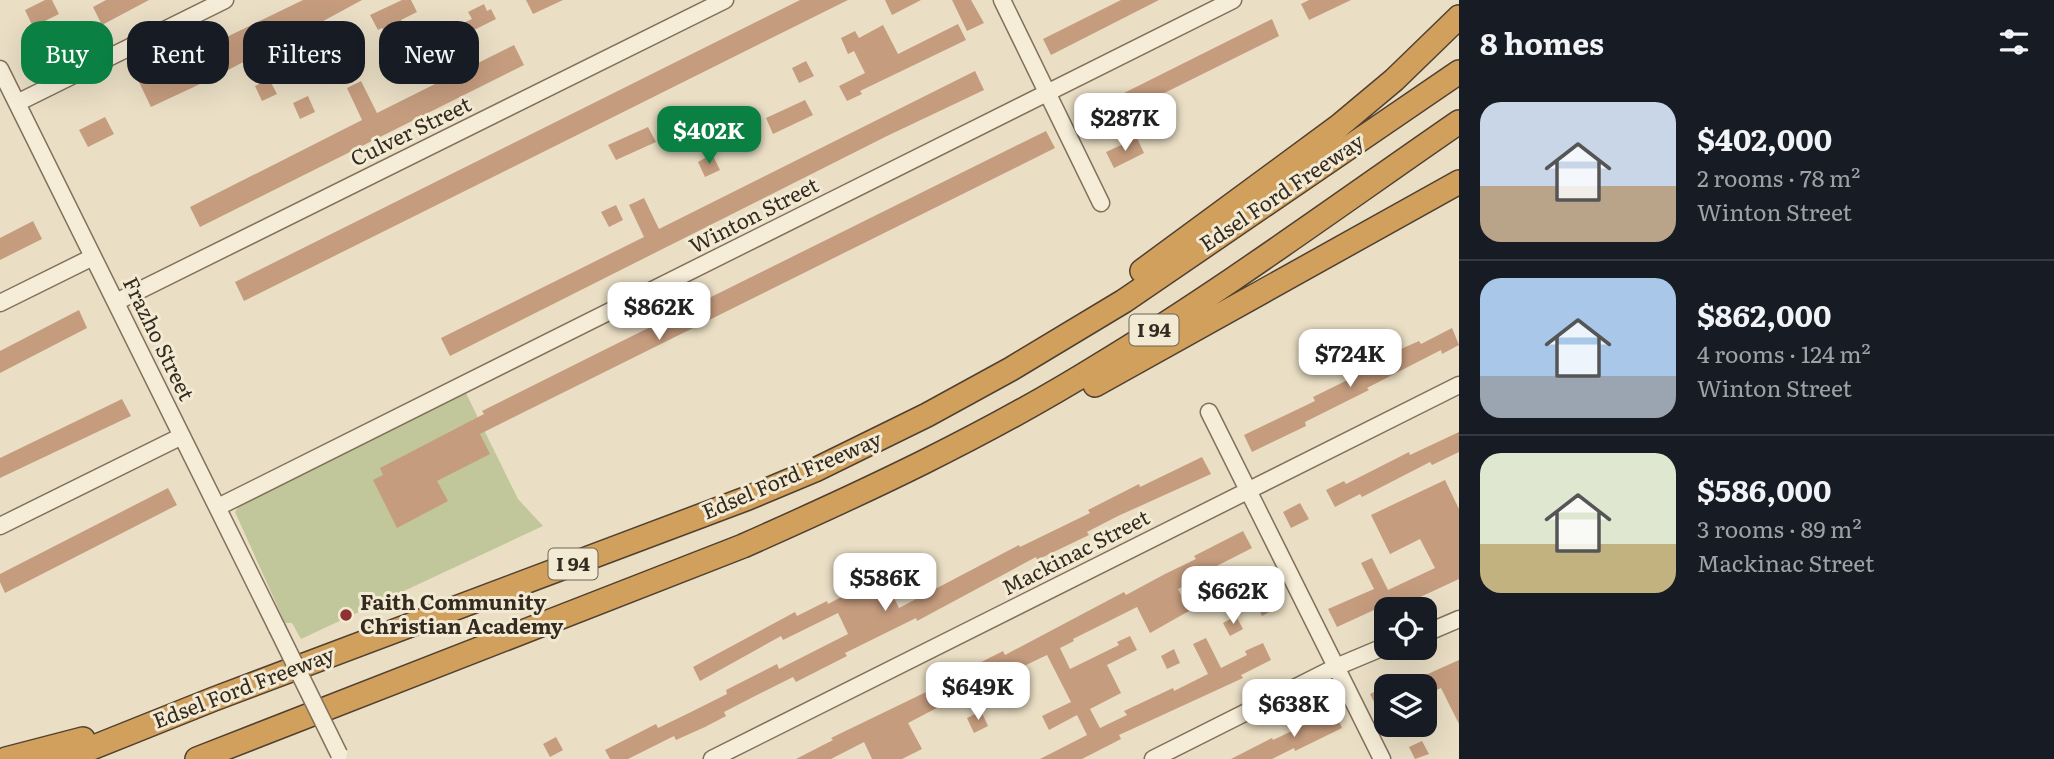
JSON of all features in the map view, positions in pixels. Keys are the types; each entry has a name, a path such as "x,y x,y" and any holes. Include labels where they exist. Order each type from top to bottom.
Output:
{"highway":[{"path":"927,415 1019,349 1134,277 1307,151 1376,96 1459,18"},
{"name":"Edsel Ford Freeway","path":"64,759 171,715 748,498 815,470 927,415 1125,301 1459,72"},
{"name":"Edsel Ford Freeway","path":"197,759 743,546 830,508 954,447 1098,366 1243,271 1459,122"},
{"path":"830,508 900,488 967,457 1459,182"},
{"path":"6,759 171,715"}],"street":[{"path":"17,103 225,0"},
{"name":"Culver Street","path":"116,302 725,0"},
{"path":"1002,0 1101,203"},
{"name":"Winton Street","path":"218,507 1233,0"},
{"name":"Frazho Street","path":"0,69 340,756"},
{"path":"0,303 93,257"},
{"name":"Mackinac Street","path":"712,759 1459,385"},
{"path":"1209,412 1381,759"},
{"path":"0,526 182,436"},
{"path":"1437,628 1459,619"},
{"path":"1153,759 1336,667 1374,651"}],"green space":[{"path":"458,377 518,499 543,526 301,639 292,623 285,623 235,512 239,506 339,456 336,438"}],"building":[{"path":"45,0 52,0 59,14 45,21 30,21 25,10"},
{"path":"106,0 149,0 110,21 100,21 93,7"},
{"path":"303,0 362,0 323,21 260,21"},
{"path":"402,0 411,0 417,12 402,21 379,21 378,30 370,15"},
{"path":"526,0 563,0 533,14"},
{"path":"800,0 848,0 244,301 235,282"},
{"path":"885,0 921,0 892,15"},
{"path":"952,0 971,0 984,23 967,31"},
{"path":"1121,0 1159,0 1051,55 1043,39"},
{"path":"1309,0 1351,0 1309,20 1301,4"},
{"path":"484,4 487,11 491,9 496,19 479,28 479,21 468,21 472,19 468,12"},
{"path":"1272,19 1279,36 1088,131 1080,115"},
{"path":"958,24 966,40 860,91 862,94 847,101 839,86 865,73 854,51 848,54 841,38 855,31 859,38 883,25 898,54"},
{"path":"243,29 243,62 229,70 229,36"},
{"path":"514,45 524,65 200,227 190,207 362,120 347,88 362,84 377,113 435,84 479,84 479,62"},
{"path":"806,61 814,76 799,83 792,68"},
{"path":"975,71 984,90 450,356 441,338 644,237 629,205 644,198 659,229"},
{"path":"140,84 200,84 151,107"},
{"path":"272,84 277,94 262,101 255,86"},
{"path":"308,96 315,112 300,119 293,103"},
{"path":"805,100 813,115 773,134 766,118"},
{"path":"105,117 114,134 88,147 79,130"},
{"path":"648,127 656,142 616,160 608,145"},
{"path":"1046,131 1055,148 480,434 490,454 437,481 448,501 397,528 373,480 383,475 380,468 484,414 482,411"},
{"path":"1137,138 1144,153 1114,168 1106,152"},
{"path":"712,154 720,170 705,177 698,162"},
{"path":"616,205 623,220 609,227 601,212"},
{"path":"33,221 42,239 0,260 0,238"},
{"path":"79,310 87,328 0,373 0,351"},
{"path":"1452,328 1459,345 1442,354 1441,350 1367,388 1369,390 1305,422 1306,426 1252,452 1244,435 1315,401 1313,397 1374,367 1372,365 1401,349 1419,341 1421,344"},
{"path":"122,399 131,416 0,478 0,458"},
{"path":"1459,432 1459,452 1432,465 1430,462 1362,497 1360,494 1335,507 1326,490 1344,481 1346,484 1409,452 1410,455"},
{"path":"1202,457 1211,474 1118,516 1087,532 1089,535 1037,560 1036,557 917,621 916,618 845,653 847,656 796,682 793,677 724,712 726,716 705,727 676,740 674,736 628,759 610,759 605,750 656,724 658,728 727,694 726,690 777,664 779,669 848,634 838,613 783,640 781,636 700,681 693,667 795,612 797,616 827,601 828,604 913,559 920,572 889,588 899,608 1019,545 1020,547 1090,513 1088,510 1139,484 1140,487"},
{"path":"1445,480 1459,509 1459,579 1420,597 1374,597 1374,610 1337,627 1328,609 1374,589 1361,563 1372,558 1388,590 1435,568 1420,539 1390,554 1371,515"},
{"path":"168,488 177,505 5,593 0,574"},
{"path":"1300,503 1309,519 1291,528 1283,512"},
{"path":"1243,531 1252,548 1207,571 1220,596 1209,601 1198,579 1178,589 1189,611 1150,633 1137,607 1060,648 1070,669 1119,645 1117,642 1130,636 1137,650 1107,665 1121,693 1090,709 1100,728 1127,715 1124,711 1208,674 1193,644 1206,638 1221,668 1247,655 1245,651 1263,643 1271,660 1241,675 1243,678 1119,735 1121,739 1082,759 1040,759 1087,735 1077,715 1049,730 1042,716 1071,702 1047,655 1022,667 1021,664 908,723 922,749 902,759 872,759 864,742 831,759 796,759 833,740 831,738 953,679 952,677 1003,651 1005,655 1124,592 1126,595"},
{"path":"1261,574 1275,609 1262,616 1248,581"},
{"path":"1236,616 1243,629 1230,636 1223,623"},
{"path":"1174,649 1180,663 1167,669 1161,656"},
{"path":"1459,660 1459,724 1441,688 1437,690 1437,674 1428,674"},
{"path":"981,711 988,726 974,733 967,718"},
{"path":"1334,711 1342,728 1295,751 1294,748 1272,759 1231,759 1272,738 1273,740"},
{"path":"556,737 563,750 550,757 543,744"},
{"path":"1422,741 1429,754 1415,759 1409,747"}],"place":[{"name":"Faith Community Christian Academy","path":"346,615"}]}
